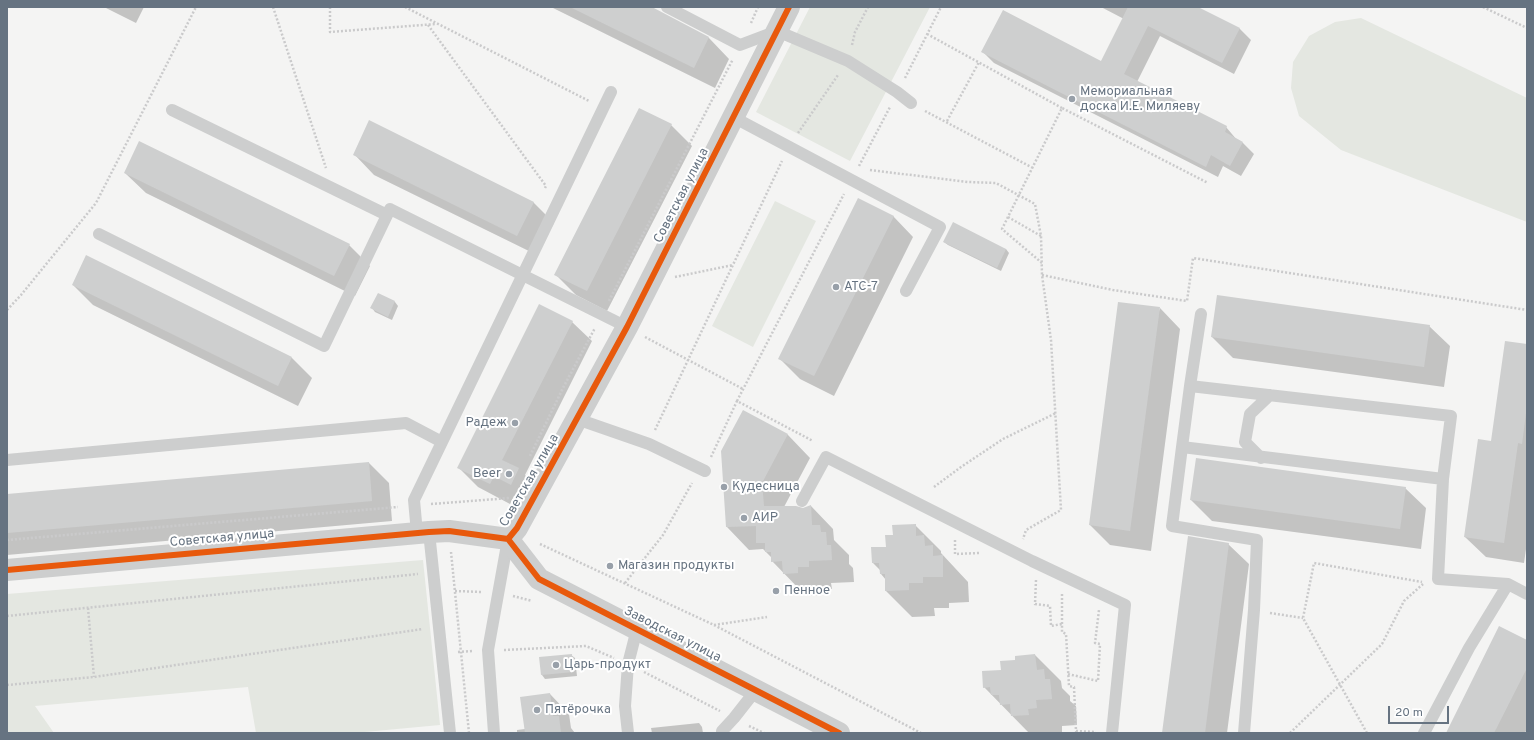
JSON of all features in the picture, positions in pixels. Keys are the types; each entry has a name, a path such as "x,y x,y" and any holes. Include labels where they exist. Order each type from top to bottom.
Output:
{"street":[{"name":"Советская улица","path":"7,570 423,532 449,531 508,539 517,528 627,327 789,7"},
{"name":"Заводская улица","path":"508,539 539,579 839,733"}],"lane":[{"path":"667,7 740,45 777,32 848,61 897,92 911,103"},
{"path":"450,733 433,572 423,532 414,506 414,500 610,92"},
{"path":"172,110 387,215"},
{"path":"733,117 940,227 906,291"},
{"path":"99,234 324,346 390,209 627,327"},
{"path":"1201,314 1172,526 1257,540 1254,610 1244,733"},
{"path":"1190,386 1451,416 1443,479 1438,579 1508,584 1527,594"},
{"path":"1261,458 1245,442 1250,414 1270,395"},
{"path":"577,419 649,444 703,470"},
{"path":"7,460 406,423 442,442"},
{"path":"1182,447 1261,458 1443,479"},
{"path":"802,501 826,457 1032,561 1125,605 1112,733"},
{"path":"494,733 488,650 508,539"},
{"path":"1424,733 1469,648 1508,584"},
{"path":"628,733 625,706 628,664 637,629"},
{"path":"722,733 722,731 756,690"}],"path":[{"path":"7,310 96,203 196,7"},
{"path":"273,7 333,188"},
{"path":"330,7 330,32 438,24"},
{"path":"404,7 603,108"},
{"path":"527,463 564,386 602,315 758,7"},
{"path":"649,444 789,146 848,61 855,32 868,7"},
{"path":"625,583 664,535 703,470 743,389 941,7"},
{"path":"1483,7 1527,28"},
{"path":"428,25 546,186 543,193"},
{"path":"927,34 1062,108 1208,182"},
{"path":"947,121 979,62"},
{"path":"911,103 1032,168"},
{"path":"1042,263 1002,229 1062,108"},
{"path":"857,169 968,182 996,183 1035,204 1041,236 1042,275 1051,340 1061,510 1026,530 1022,539"},
{"path":"1008,216 1041,236"},
{"path":"1042,275 1113,290 1187,301 1193,258 1527,310"},
{"path":"649,283 733,265"},
{"path":"627,327 743,389"},
{"path":"737,401 813,441"},
{"path":"934,487 1003,439 1056,413"},
{"path":"7,540 510,498 513,491"},
{"path":"536,542 714,625 921,733"},
{"path":"450,546 468,733"},
{"path":"1290,733 1340,684 1382,644 1404,601 1424,583 1314,562 1303,618 1340,684 1367,733"},
{"path":"7,616 433,572"},
{"path":"1036,577 1035,604 1050,606 1051,626 1062,624"},
{"path":"1036,582 1042,582"},
{"path":"1062,590 1062,632 1066,634 1069,686 1074,687 1076,731 1099,733"},
{"path":"1068,674 1098,681 1100,644 1095,643 1099,607"},
{"path":"88,608 94,677"},
{"path":"1254,610 1303,618"},
{"path":"714,625 767,617"},
{"path":"7,685 94,677 439,627"},
{"path":"442,654 461,651 586,646 628,664 764,733"}],"shaded area":[{"path":"810,7 930,7 850,161 756,112"},
{"path":"1361,18 1527,98 1527,222 1341,150 1299,116 1291,88 1293,62 1309,36 1335,22"},
{"path":"775,201 816,221 753,347 712,326"},
{"path":"423,560 440,725 354,733 256,733 248,687 35,706 54,733 7,733 7,594"}],"building":[{"path":"570,7 652,7 709,37 694,68"},
{"path":"1128,7 1198,7 1240,28 1222,63 1148,26 1124,74 1227,126 1225,132 1243,142 1230,166 1211,155 1206,167 981,52 1003,10 1101,61"},
{"path":"639,108 672,124 587,291 554,275"},
{"path":"369,120 534,202 517,236 353,155"},
{"path":"139,141 350,244 334,276 124,173"},
{"name":"АТС-7","path":"858,198 894,216 814,376 778,359"},
{"path":"953,222 1006,249 997,268 943,242"},
{"path":"86,255 292,357 278,386 72,285"},
{"path":"378,293 395,301 388,317 370,308"},
{"path":"1217,295 1430,325 1424,367 1211,337"},
{"path":"1118,302 1160,307 1130,531 1089,525"},
{"path":"539,304 573,321 502,460 519,468 511,485 494,476 490,484 457,468"},
{"path":"1505,341 1527,344 1527,405 1522,444 1518,443 1504,543 1464,537 1478,439 1491,441"},
{"path":"743,410 788,434 762,483 764,506 796,506 803,508 811,505 812,525 820,525 821,532 826,532 827,545 831,545 832,560 809,561 809,567 798,567 798,573 783,574 782,561 771,562 771,552 765,552 765,543 756,543 756,526 726,527 721,451"},
{"path":"1196,458 1406,487 1400,529 1190,500"},
{"path":"369,462 372,501 7,533 7,494"},
{"path":"916,524 916,536 924,535 925,546 933,545 933,556 943,555 943,577 923,577 923,583 909,583 909,590 885,591 885,574 880,574 879,563 872,563 871,547 886,547 885,535 893,535 892,525"},
{"path":"1188,536 1229,543 1205,733 1162,733"},
{"path":"1499,626 1527,640 1527,668 1494,733 1446,733"},
{"name":"Царь-продукт","path":"572,654 573,672 541,675 539,657"},
{"path":"1035,654 1037,670 1044,669 1045,679 1050,679 1052,699 1036,700 1037,708 1028,709 1029,715 1011,716 1010,704 1000,705 999,695 991,695 990,687 983,688 982,671 1001,670 1000,661 1015,660 1015,656"},
{"path":"550,693 553,716 559,716 561,733 525,733 520,697"}],"cycle path":[{"path":"7,570 429,532 449,531 508,539 517,528 627,327 789,7"},
{"path":"508,539 539,579 839,733"}],"place":[{"name":"Мемориальная доска И.Е. Миляеву","path":"1072,99"},
{"name":"АТС-7","path":"836,287"},
{"name":"Радеж","path":"515,423"},
{"name":"Beer","path":"509,474"},
{"name":"Кудесница","path":"724,487"},
{"name":"АИР","path":"744,518"},
{"name":"Магазин продукты","path":"610,566"},
{"name":"Пенное","path":"776,591"},
{"name":"Царь-продукт","path":"556,665"},
{"name":"Пятёрочка","path":"537,710"}]}
